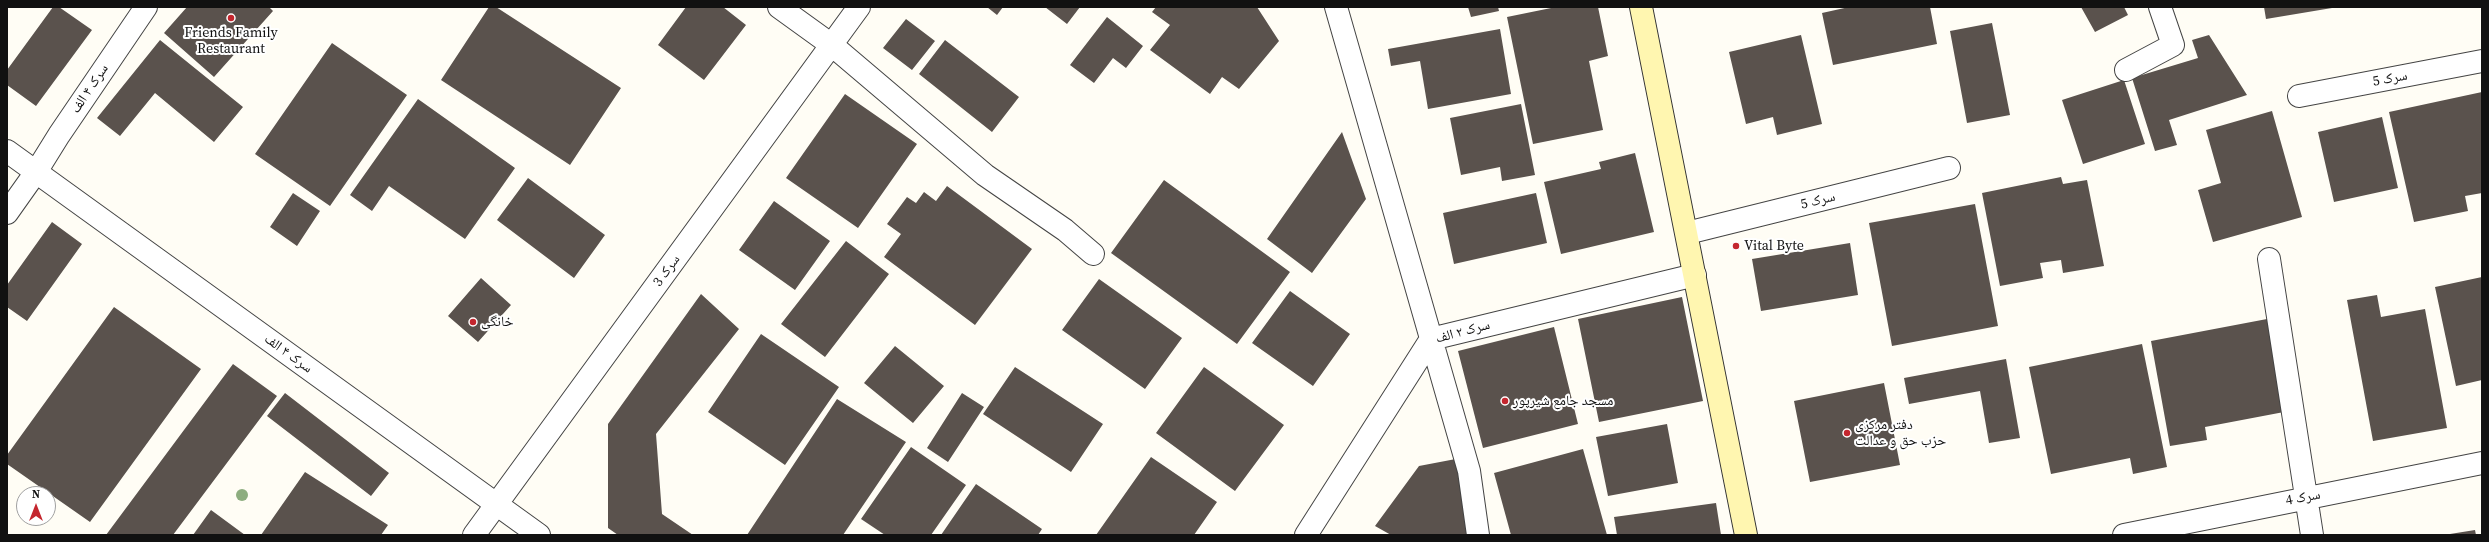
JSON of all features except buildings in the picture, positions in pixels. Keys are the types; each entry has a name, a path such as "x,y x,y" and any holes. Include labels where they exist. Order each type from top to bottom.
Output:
{"street":[{"name":"سرک ۴ الف","path":"7,213 146,7"},
{"path":"779,7 833,46 985,175 1065,230 1093,254"},
{"name":"سرک 3","path":"474,535 495,504 833,46 859,7"},
{"path":"1336,7 1469,471 1478,535"},
{"path":"1642,7 1688,233 1746,535"},
{"path":"2126,70 2173,45 2160,7"},
{"name":"سرک 5","path":"2299,96 2482,61"},
{"name":"سرک ۴ الف","path":"7,151 539,535"},
{"name":"سرک 5","path":"1688,233 1949,168"},
{"path":"2269,259 2312,535"},
{"name":"سرک ۲ الف","path":"1306,535 1431,339 1695,275"},
{"name":"سرک 4","path":"2124,535 2305,497 2482,463"}],"place":[{"name":"Friends Family Restaurant","path":"231,18"},
{"name":"Vital Byte","path":"1736,246"},
{"name":"خانگی","path":"473,322"},
{"name":"مسجد جامع شیرپور","path":"1505,401"},
{"name":"دفتر مرکزی حزب حق و عدالت","path":"1847,433"}]}
